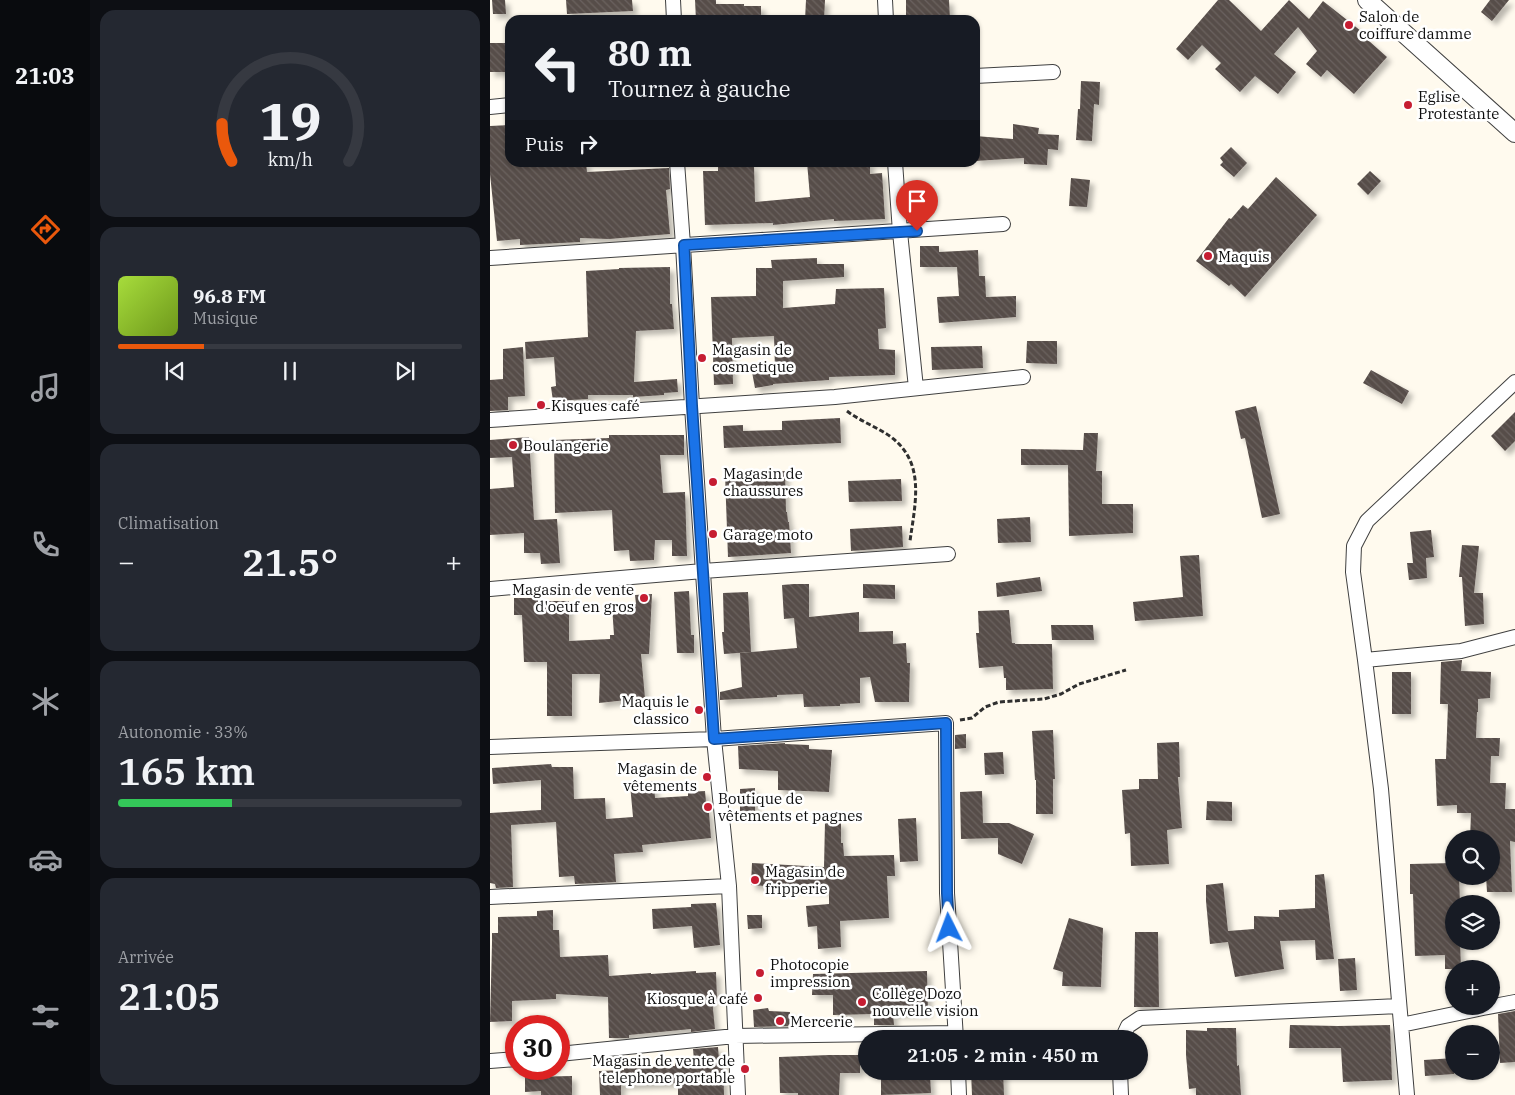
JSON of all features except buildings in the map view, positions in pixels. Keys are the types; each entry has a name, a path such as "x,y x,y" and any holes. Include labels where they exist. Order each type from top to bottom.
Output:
{"street":[{"path":"673,0 674,15"},
{"path":"885,0 886,15"},
{"path":"1367,0 1515,133"},
{"path":"980,76 1053,72"},
{"path":"490,107 505,106"},
{"path":"677,167 684,245 692,406 714,739 729,886 738,1095"},
{"path":"895,167 916,388"},
{"path":"490,258 1003,224"},
{"path":"490,420 834,397 1023,376"},
{"path":"1406,1095 1381,790 1353,572 1354,546 1367,521 1515,382"},
{"path":"490,589 703,571 948,554"},
{"path":"1365,660 1461,651 1515,637"},
{"path":"490,748 714,739 946,723 947,893 955,1030"},
{"path":"490,897 729,886"},
{"path":"1401,1025 1515,1002"},
{"path":"1126,1030 1128,1026 1140,1018 1399,1006"},
{"path":"570,1053 736,1036 858,1036"},
{"path":"490,1061 505,1060"},
{"path":"958,1080 959,1095"},
{"path":"1120,1080 1121,1095"}],"path":[{"path":"834,397 849,412 890,437 905,451 911,461 915,474 916,501 908,557"},
{"path":"946,723 972,718 985,707 999,702 1044,699 1061,694 1079,684 1126,670"}],"place":[{"name":"Salon de coiffure damme","path":"1349,25"},
{"name":"Eglise Protestante","path":"1408,105"},
{"name":"Maquis","path":"1208,256"},
{"name":"Magasin de cosmetique","path":"702,358"},
{"name":"Kisques café","path":"541,405"},
{"name":"Boulangerie","path":"513,445"},
{"name":"Magasin de chaussures","path":"713,482"},
{"name":"Garage moto","path":"713,534"},
{"name":"Magasin de vente d'oeuf en gros","path":"644,598"},
{"name":"Maquis le classico","path":"699,710"},
{"name":"Magasin de vêtements","path":"707,777"},
{"name":"Boutique de vêtements et pagnes","path":"708,807"},
{"name":"Magasin de fripperie","path":"755,880"},
{"name":"Photocopie impression","path":"760,973"},
{"name":"Kiosque à café","path":"758,998"},
{"name":"Collège Dozo nouvelle vision","path":"862,1002"},
{"name":"Mercerie","path":"780,1021"},
{"name":"Magasin de vente de telephone portable","path":"745,1069"}],"route":[{"path":"917,231 684,245 692,406 714,739 946,723 949,928"}]}
